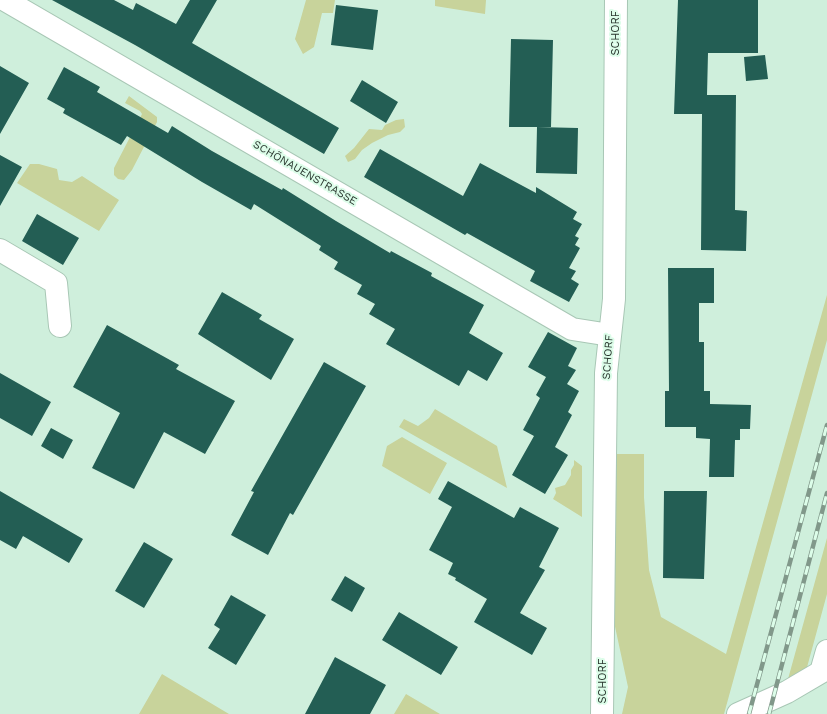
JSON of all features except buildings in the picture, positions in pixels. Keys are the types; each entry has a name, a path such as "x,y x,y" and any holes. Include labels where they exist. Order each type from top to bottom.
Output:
{"street":[{"name":"SCHÖNAUENSTRASSE","path":"4,0 572,329 610,335"},
{"name":"SCHORF","path":"602,714 606,373 614,299 616,0"},
{"path":"0,250 56,283 60,326"},
{"path":"738,714 787,692 821,672 827,651"}],"green space":[{"path":"306,0 335,0 333,13 322,13 314,47 303,54 295,39"},
{"path":"435,0 486,0 485,14 435,6"},
{"path":"129,96 157,117 157,122 132,170 124,180 118,179 114,175 114,168 142,114 140,111 125,103"},
{"path":"404,119 405,127 400,132 388,135 372,143 362,150 355,159 348,162 345,156 354,148 369,129 382,130 385,125 396,120"},
{"path":"30,164 39,164 57,169 59,180 72,182 82,176 119,200 99,231 17,183"},
{"path":"827,295 827,340 724,714 622,714 628,687 614,622 615,454 644,454 644,497 649,570 661,617 726,654"},
{"path":"435,409 497,446 507,488 399,427 404,419 418,426 429,418"},
{"path":"402,437 447,463 430,494 382,466 387,446"},
{"path":"574,460 582,466 582,517 553,499 556,493 555,488 565,485 571,475"},
{"path":"827,538 827,594 806,671 827,659 827,682 780,708"},
{"path":"162,674 229,714 139,714"},
{"path":"406,694 440,714 394,714"}],"railway":[{"path":"749,714 827,425"},
{"path":"769,714 827,493"}]}
